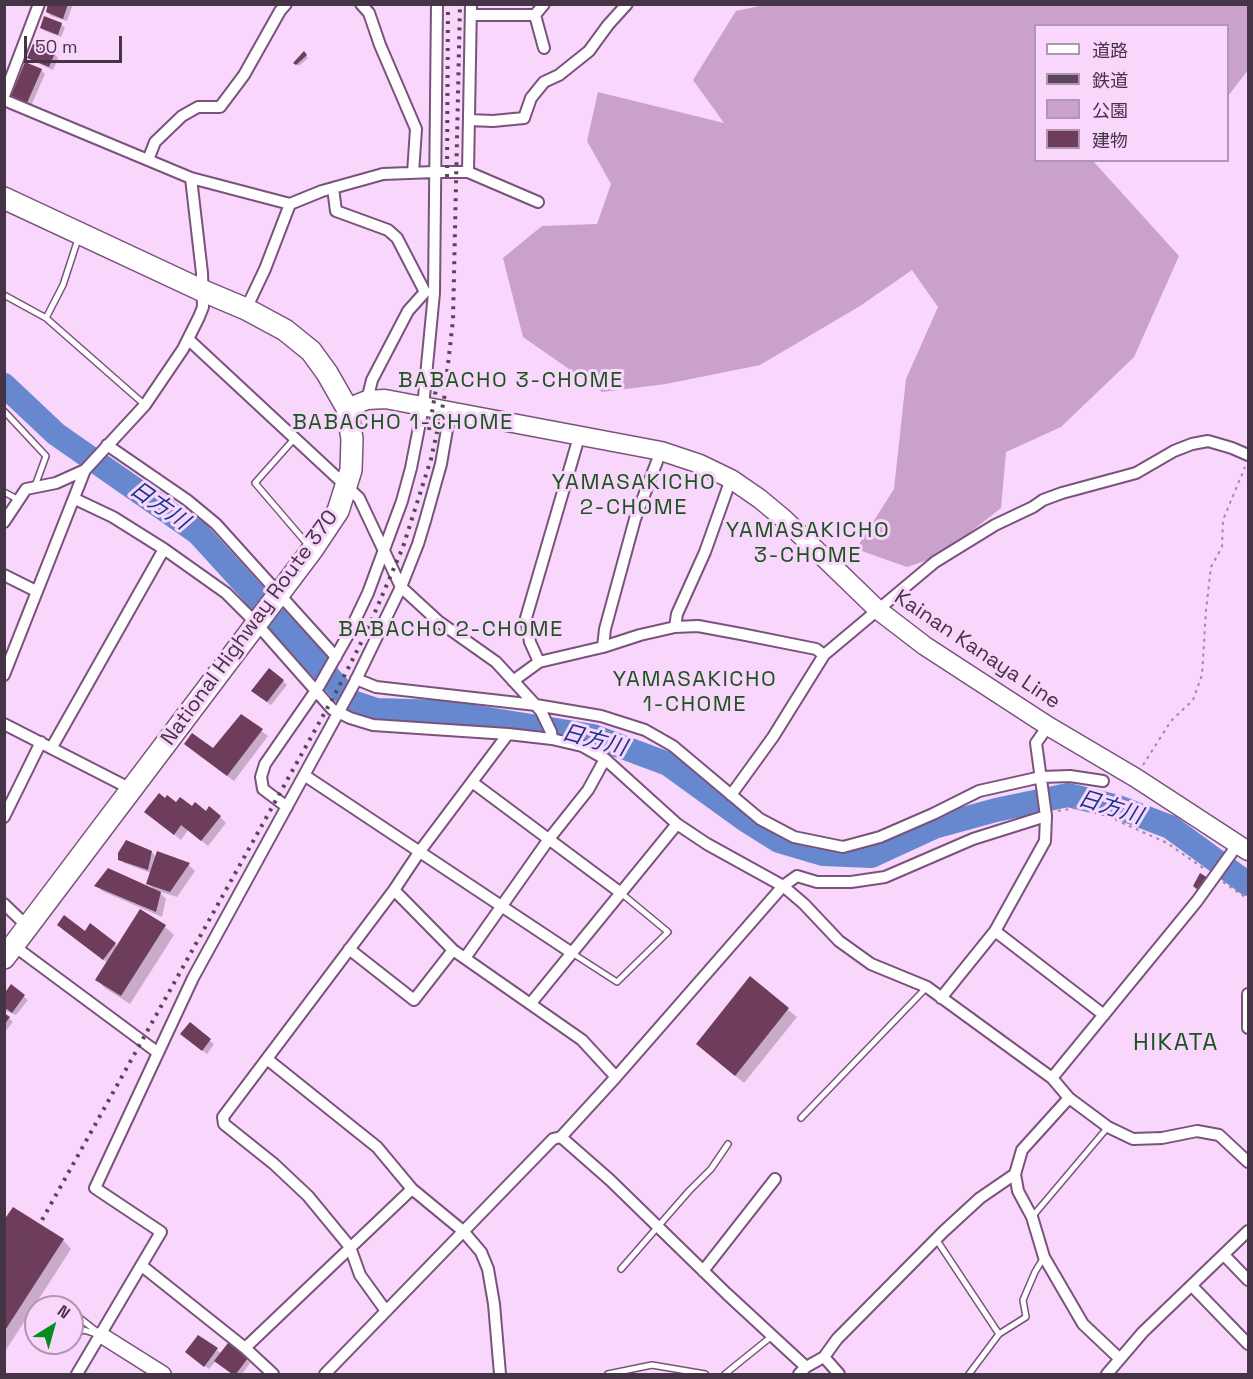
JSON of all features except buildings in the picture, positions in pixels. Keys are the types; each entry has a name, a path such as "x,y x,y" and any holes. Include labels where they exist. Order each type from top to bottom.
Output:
{"highway":[{"name":"National Highway Route 370","path":"4,198 246,309 285,330 311,351 327,373 347,408 352,439 351,471 338,511 312,550 9,952"}],"main road":[{"name":"Kainan Kanaya Line","path":"347,408 367,400 386,399 661,451 700,464 731,479 784,519 878,610 925,646 1048,726 1136,778 1238,851"}],"street":[{"path":"39,4 4,98 191,178 290,204 333,188 383,174 468,172 538,202"},
{"path":"148,160 154,142 182,116 198,107 220,107 244,75 286,4"},
{"path":"361,4 369,13 380,45 416,129 413,173"},
{"path":"286,807 263,789 261,777 265,764 334,661 368,593 411,468 423,407 435,172 437,4"},
{"path":"535,15 544,4"},
{"path":"469,120 493,121 524,118 531,98 544,82 559,75 589,51 627,4"},
{"path":"468,172 471,10 535,15"},
{"path":"535,15 544,48"},
{"path":"4,675 85,470 145,405 183,349 202,306 202,273 191,178"},
{"path":"333,188 336,211 388,230 397,238 430,293"},
{"path":"246,309 265,269 290,204"},
{"path":"367,400 372,380 408,311 430,293"},
{"path":"188,339 359,498 401,587 438,621 496,662 538,708 552,736"},
{"path":"77,1374 161,1232 95,1188 193,978 355,682 401,587 418,544 441,464 450,412"},
{"path":"539,662 530,642 526,618 579,437"},
{"path":"731,795 773,737 824,655 935,562 995,525 1043,500 1136,473 1192,444 1208,441 1232,448 1248,457"},
{"path":"107,445 187,500 216,524 317,689 332,709 340,709 374,724 552,736 582,746 605,759 677,824 707,844 783,886 804,904 839,941 871,964 927,987 1052,1078 1069,1098 1108,1128 1133,1139 1162,1138 1197,1131 1219,1135 1248,1162"},
{"path":"603,647 605,629 635,519 661,451"},
{"path":"4,522 17,499 26,489 56,483 85,470"},
{"path":"675,627 677,614 705,552 731,479"},
{"path":"75,499 113,517 164,549 226,593 267,609 334,661"},
{"path":"52,747 164,549"},
{"path":"4,575 36,591"},
{"path":"513,681 539,662 675,627 698,626 760,637 816,649 824,655"},
{"path":"355,682 376,687 601,716 645,730 674,746 760,819 794,837 843,847 880,837 979,791 1070,776 1103,781"},
{"path":"4,724 131,789"},
{"path":"941,998 995,931 1045,841 1046,814 1036,743 1048,726"},
{"path":"386,1311 360,1275 350,1247 308,1196 274,1164 224,1124 223,1117 508,734"},
{"path":"4,817 41,742"},
{"path":"465,958 549,839 588,790 605,759"},
{"path":"304,775 572,953"},
{"path":"472,782 621,893"},
{"path":"325,1374 553,1139 561,1137 783,886 797,876 817,882 850,882 885,877 973,839 1046,814"},
{"path":"531,1003 677,824"},
{"path":"1052,1078 1216,875 1238,851"},
{"path":"394,890 453,950 582,1040 616,1077"},
{"path":"4,904 28,927"},
{"path":"995,931 1104,1015"},
{"path":"349,949 414,1000 453,950"},
{"path":"9,952 157,1052"},
{"path":"1248,994 1248,1028"},
{"path":"267,1059 377,1147 412,1189 463,1231 481,1252 488,1269 495,1304 500,1374"},
{"path":"1069,1098 1022,1150 1015,1174 1018,1191 1032,1217 1044,1257 1083,1324 1120,1359"},
{"path":"561,1137 610,1180 772,1336 802,1371 824,1356 936,1239 980,1198 1015,1174"},
{"path":"703,1271 775,1179"},
{"path":"245,1348 412,1189"},
{"path":"1114,1373 1120,1359 1143,1332 1248,1231"},
{"path":"1224,1255 1248,1280"},
{"path":"142,1266 245,1348 273,1374"},
{"path":"1192,1286 1248,1344"},
{"path":"101,1335 163,1374"},
{"path":"824,1356 839,1374"}],"lane":[{"path":"46,318 63,285 80,234"},
{"path":"4,295 46,318 145,405"},
{"path":"4,411 46,456 34,487"},
{"path":"295,438 255,483 312,550"},
{"path":"4,492 17,499"},
{"path":"572,953 617,982 668,932 621,893"},
{"path":"801,1118 927,987"},
{"path":"1032,1217 1108,1128"},
{"path":"621,1269 711,1169 729,1144"},
{"path":"936,1239 999,1334"},
{"path":"969,1374 999,1334 1026,1317 1023,1300 1044,1257"},
{"path":"84,1322 101,1335"},
{"path":"84,1330 101,1335"},
{"path":"724,1374 772,1336"},
{"path":"608,1374 652,1365 705,1374"}],"path":[{"path":"1136,778 1171,721 1193,700 1202,675 1211,567 1221,547 1223,520 1248,457"},
{"path":"1046,814 1081,807 1096,811 1167,843 1248,899"}],"green space":[{"path":"769,4 1248,5 1248,70 1229,95 1229,24 1034,24 1034,162 1094,162 1179,256 1134,357 1061,427 1006,452 1001,508 940,556 907,567 856,549 894,489 906,379 938,307 912,270 860,306 760,365 666,384 602,392 523,337 503,258 542,226 597,224 611,184 587,141 598,92 724,123 693,80 736,11"}],"waterway":[{"name":"日方川","path":"4,385 56,434 198,533 352,702 376,710 445,712 593,736 668,764 744,819 779,841 823,854 871,856 934,827 996,810 1068,795 1118,807 1170,827 1248,884"}],"railway":[{"path":"447,177 448,4"},
{"path":"4,1281 42,1220 334,696 366,633 403,547 431,459 444,400 453,320 460,4"},
{"path":"429,430 439,371"}],"district":[{"name":"BABACHO 3-CHOME","path":"511,381"},
{"name":"BABACHO 1-CHOME","path":"403,423"},
{"name":"YAMASAKICHO 2-CHOME","path":"634,496"},
{"name":"YAMASAKICHO 3-CHOME","path":"808,544"},
{"name":"BABACHO 2-CHOME","path":"451,630"},
{"name":"YAMASAKICHO 1-CHOME","path":"695,692"},
{"name":"HIKATA","path":"1176,1043"}]}
